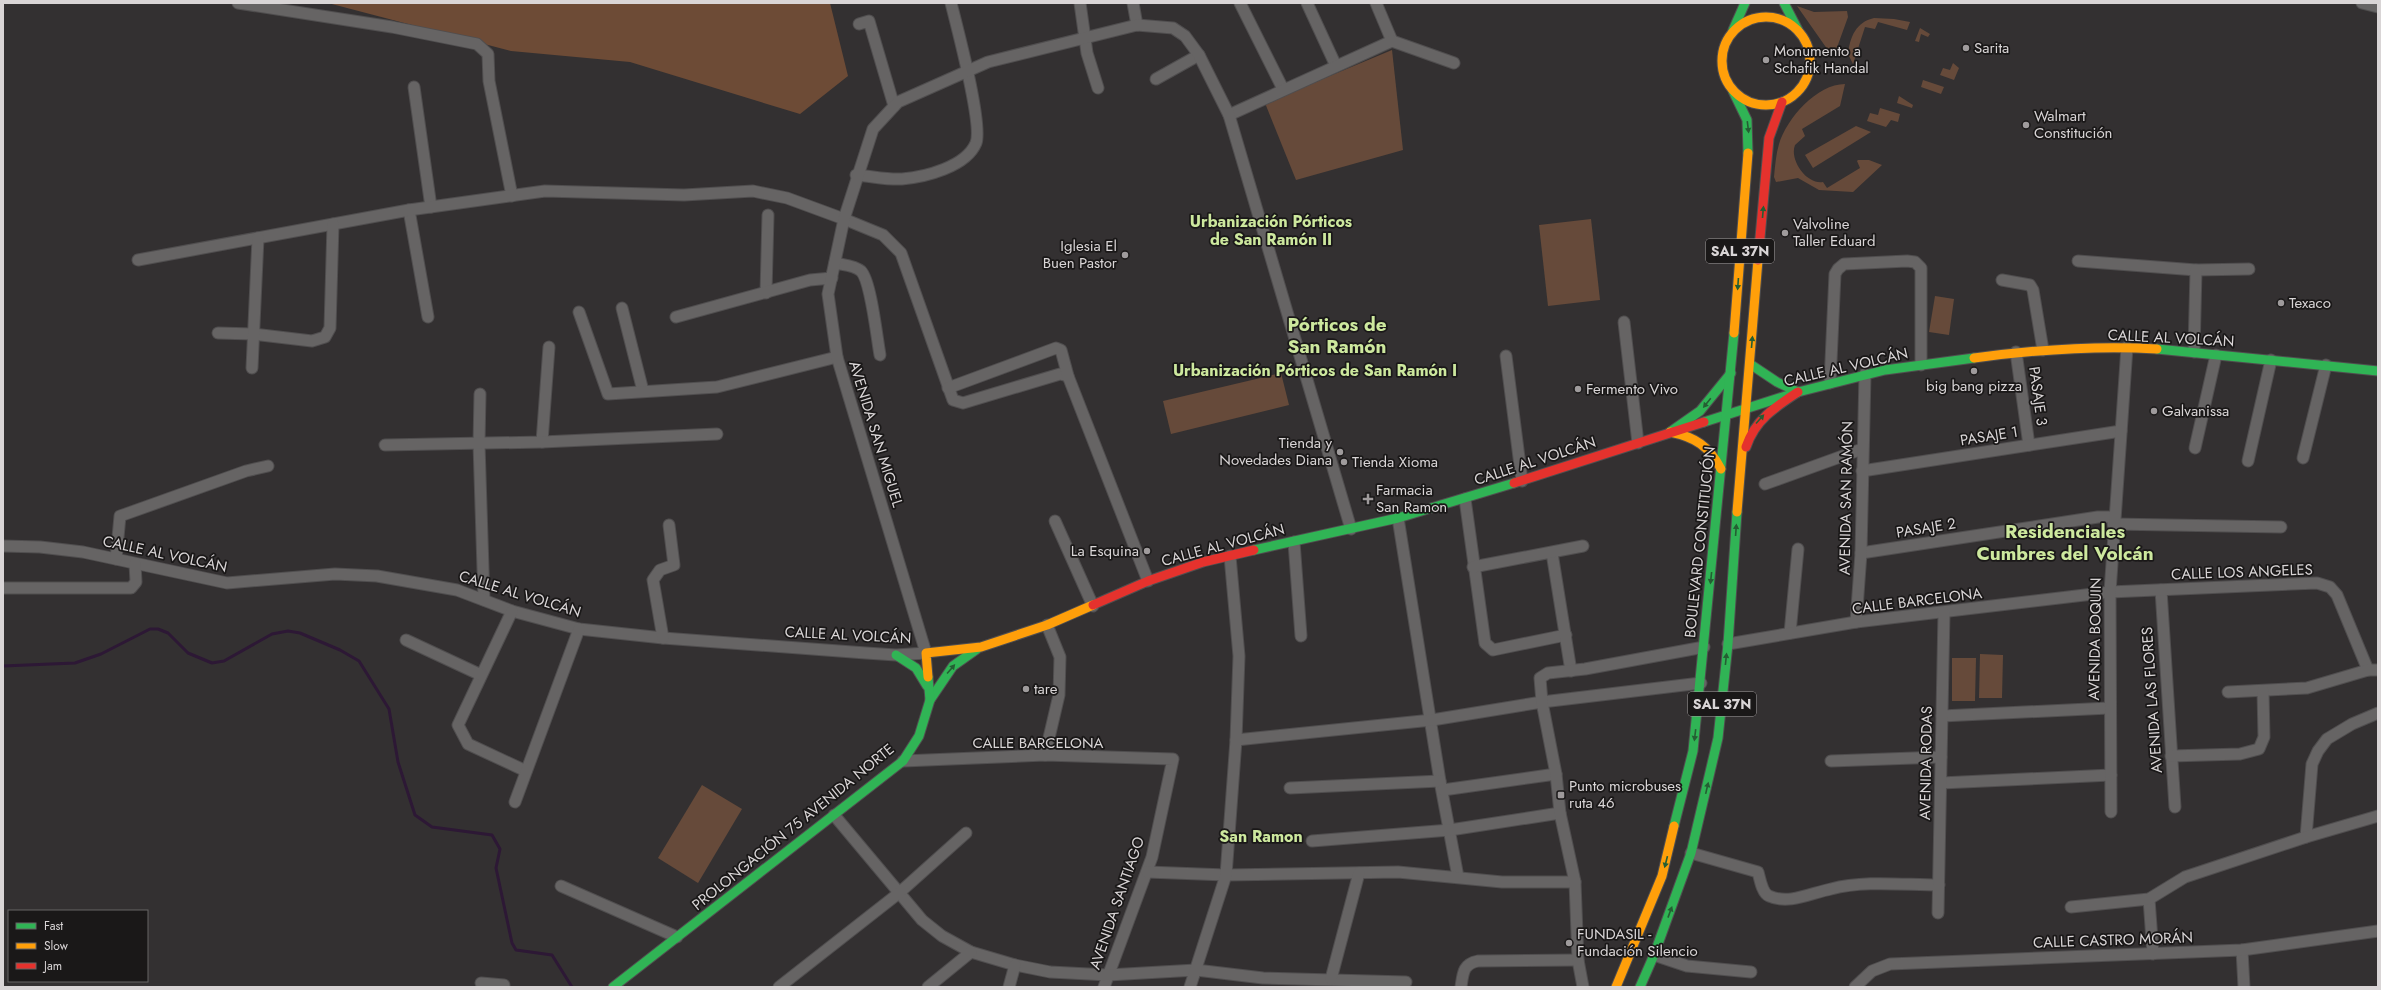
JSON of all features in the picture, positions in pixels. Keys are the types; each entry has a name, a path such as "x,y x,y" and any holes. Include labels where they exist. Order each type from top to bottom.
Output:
{"main road":[{"name":"SAL 37N","path":"1733,91 1724,75 1721,61 1724,46 1745,3"},
{"path":"1733,91 1746,100 1756,104 1766,105 1782,102 1797,92 1808,72 1809,50 1784,3"},
{"path":"1733,30 1745,21 1765,16 1784,21 1800,33"},
{"name":"BOULEVARD CONSTITUCIÓN","path":"1616,987 1662,876 1693,751 1702,683 1704,647 1731,373 1749,137 1747,120 1733,91"},
{"name":"SAL 37N","path":"1640,987 1654,955 1691,853 1718,738 1728,644 1744,408 1750,364 1770,138 1782,102"},
{"name":"CALLE AL VOLCÁN","path":"926,653 981,647 1048,625 1148,580 1203,562 1398,518 1465,500 1744,408 1864,374 2016,352 2127,347 2194,352 2378,371"},
{"path":"1750,364 1777,382 1798,392"},
{"path":"1670,432 1700,411 1731,373"},
{"path":"1740,468 1748,438 1755,425 1766,413 1798,392"},
{"path":"1670,432 1690,435 1702,442 1713,453 1721,469"},
{"path":"930,700 953,666 962,658 981,647"},
{"name":"PROLONGACIÓN 75 AVENIDA NORTE","path":"619,985 677,937 903,761 919,736 930,700 926,653"},
{"path":"896,655 916,668 929,690"}],"street":[{"path":"238,3 392,27 477,44 488,54 488,82 512,196"},
{"path":"856,175 901,179 946,167 969,155 976,142 976,128 968,71 951,3"},
{"path":"1080,3 1084,37 1089,61 1098,88"},
{"path":"1133,3 1137,25"},
{"path":"1240,3 1283,89"},
{"path":"1307,3 1336,66"},
{"path":"1376,3 1392,41"},
{"path":"2362,3 2378,7"},
{"path":"860,24 869,22 894,106"},
{"name":"AVENIDA SAN MIGUEL","path":"926,653 837,357 828,294 844,219 856,175 873,129 898,102 988,62 1137,25 1173,28 1185,36 1199,55 1229,115 1351,529"},
{"path":"1229,115 1283,89 1392,41 1454,63"},
{"path":"1156,79 1199,55"},
{"path":"414,87 431,207"},
{"path":"138,260 409,210 545,191 684,195 753,191 787,198 883,235 901,253 953,400 963,403 1060,374 1068,376"},
{"path":"409,210 428,317"},
{"path":"766,292 768,215"},
{"path":"218,333 253,334 312,341 325,337 330,328 333,224"},
{"path":"252,368 258,238"},
{"path":"1830,383 1835,274 1844,264 1907,261 1915,262 1922,268 1921,365"},
{"path":"2078,261 2196,270 2249,269"},
{"path":"835,263 853,267 862,272 868,283 880,355"},
{"path":"2194,352 2196,270"},
{"path":"676,317 810,280 832,278"},
{"path":"2002,280 2030,285 2033,290 2043,350"},
{"path":"622,308 643,391"},
{"path":"579,312 608,394 717,387 837,357"},
{"path":"1624,322 1638,443"},
{"name":"AVENIDA BOQUIN","path":"2110,812 2110,592 2127,347"},
{"path":"542,442 549,348"},
{"path":"948,388 1056,348 1061,350 1068,376 1148,580"},
{"name":"PASAJE 3","path":"2016,352 2029,445"},
{"path":"2195,448 2216,355"},
{"path":"1506,356 1522,481"},
{"path":"2248,461 2271,360"},
{"path":"2303,458 2326,365"},
{"name":"AVENIDA SAN RAMÓN","path":"1856,622 1861,553 1864,374"},
{"path":"480,394 479,444 484,600"},
{"name":"PASAJE 1","path":"1862,471 2121,431"},
{"path":"385,445 542,442 717,434"},
{"path":"1765,484 1862,449"},
{"path":"116,559 120,516 238,474 268,466"},
{"path":"1465,500 1473,567 1485,644 1488,648 1493,650 1566,635"},
{"name":"PASAJE 2","path":"1861,553 2098,517 2114,520 2281,527"},
{"path":"1398,518 1432,720 1441,785 1458,877"},
{"path":"1055,521 1093,606"},
{"path":"663,638 653,580 660,570 674,565 669,525"},
{"path":"1294,542 1301,636"},
{"name":"CALLE AL VOLCÁN","path":"3,546 69,550 231,583 335,574 370,575 457,590 512,611 579,629 663,638 896,655 926,653"},
{"path":"1473,567 1583,546"},
{"path":"1790,634 1798,549"},
{"path":"1552,553 1571,670"},
{"path":"1190,987 1226,875 1236,740 1239,656 1230,556"},
{"path":"3,588 131,588 136,582 135,564"},
{"name":"CALLE LOS ANGELES","path":"2110,592 2316,584 2330,587 2337,595 2373,670"},
{"name":"AVENIDA LAS FLORES","path":"2161,590 2175,807"},
{"name":"CALLE BARCELONA","path":"1728,644 1856,622 1944,613 2110,592"},
{"path":"512,611 458,725 468,744 526,771"},
{"name":"AVENIDA RODAS","path":"1938,913 1944,613"},
{"path":"1045,756 1059,695 1060,657 1048,625"},
{"path":"515,802 579,629"},
{"path":"406,640 481,675"},
{"path":"1583,986 1578,960 1575,882 1560,813 1556,774 1542,702 1542,676 1704,647"},
{"path":"2228,692 2308,688 2373,670"},
{"path":"1236,740 1432,720 1542,702 1702,683"},
{"path":"2171,756 2240,754 2259,749 2264,737 2263,691"},
{"path":"1942,716 2109,708"},
{"path":"2306,837 2312,764 2318,751 2327,740 2352,724 2365,716 2378,713"},
{"name":"CALLE BARCELONA","path":"903,761 1045,756 1173,759"},
{"path":"1831,761 1941,757"},
{"name":"AVENIDA SANTIAGO","path":"1104,987 1147,872 1173,759"},
{"path":"1290,788 1441,785 1556,774"},
{"path":"1941,783 2111,775"},
{"path":"1312,841 1450,830 1560,813"},
{"path":"834,814 922,920 942,936 971,952 1015,965 1050,972 1108,975 1196,970 1262,982 1331,979 1406,982"},
{"path":"2071,907 2150,898 2185,877 2306,837 2378,816"},
{"path":"779,987 899,893 966,833"},
{"path":"1691,853 1758,872 1764,892 1767,896 1780,900 1802,897 1851,885 1939,885"},
{"path":"1147,872 1226,875 1398,872 1502,882 1575,882"},
{"path":"1331,979 1359,873"},
{"path":"562,886 677,937"},
{"path":"2150,898 2153,954"},
{"name":"CALLE CASTRO MORÁN","path":"1855,987 1872,971 1890,964 2242,950 2378,931"},
{"path":"2242,950 2244,987"},
{"path":"928,987 971,952"},
{"path":"1654,955 1688,966 1751,972"},
{"path":"1461,987 1463,970 1468,963 1478,961 1578,960"},
{"path":"1009,987 1015,965"},
{"path":"482,983 504,985 504,987"}],"shaded area":[{"path":"328,3 830,3 848,76 800,114 630,62 511,51"},
{"path":"1797,6 1814,12 1847,11 1848,17 1835,53 1830,53"},
{"path":"1874,18 1894,19 1910,22 1907,30 1878,22 1875,29 1865,27 1853,64 1848,54 1852,36 1858,27"},
{"path":"1920,28 1930,34 1928,37 1921,34 1919,42 1915,41"},
{"path":"1392,50 1403,150 1296,180 1265,103"},
{"path":"1953,63 1959,68 1954,80 1940,75 1943,68 1950,70"},
{"path":"1923,80 1944,87 1941,94 1921,87"},
{"path":"1845,84 1840,106 1802,129 1805,136 1795,145 1794,151 1797,164 1811,180 1823,182 1827,188 1860,168 1857,161 1858,160 1869,160 1882,165 1853,192 1819,190 1798,178 1776,182 1774,177 1779,144 1783,134 1796,114 1804,104 1814,96 1834,86"},
{"path":"1899,96 1913,105 1912,108 1897,103"},
{"path":"1880,108 1900,114 1898,122 1891,120 1886,127 1867,121 1870,113 1878,115"},
{"path":"1856,126 1871,132 1813,168 1805,155"},
{"path":"1591,219 1600,300 1548,306 1539,225"},
{"path":"1935,296 1954,299 1949,335 1929,332"},
{"path":"1281,373 1289,405 1171,434 1163,401"},
{"path":"1980,654 2003,655 2002,698 1979,698"},
{"path":"1952,658 1976,658 1975,701 1952,701"},
{"path":"702,785 742,809 698,883 658,858"}],"waterway":[{"path":"3,666 75,663 101,654 150,629 158,629 168,633 188,653 212,663 224,661 272,634 288,631 300,633 340,650 359,661 389,709 398,762 415,815 432,827 492,835 500,849 496,868 512,943 516,950 552,955 572,987"}],"traffic: fast":[{"path":"1733,30 1745,3"},
{"path":"1784,3 1798,30"},
{"path":"1733,91 1747,120 1748,153"},
{"path":"1674,826 1693,751 1734,333"},
{"path":"2157,349 2378,371"},
{"path":"1704,422 1798,392 1885,370 1974,358"},
{"path":"1750,364 1777,382 1798,392"},
{"path":"1670,432 1700,411 1731,373"},
{"path":"1254,550 1398,518 1514,483"},
{"path":"1640,987 1654,955 1691,853 1718,738 1728,644 1737,512"},
{"path":"930,700 953,666 977,649"},
{"path":"896,655 916,668 927,686"},
{"path":"613,987 903,761 919,736 930,700 928,677"}],"traffic: slow":[{"path":"1766,17 1783,20 1791,24 1803,36 1807,44 1810,61 1807,78 1803,86 1791,98 1783,102 1766,105 1749,102 1741,98 1729,86 1725,78 1722,61 1725,44 1729,36 1741,24 1749,20 1766,17"},
{"path":"1734,333 1748,153"},
{"path":"1737,512 1758,260"},
{"path":"1974,358 2065,349 2157,349"},
{"path":"1670,432 1687,437 1700,444 1711,454 1721,469"},
{"path":"928,677 926,653 981,647 1047,625 1093,605"},
{"path":"1616,987 1662,876 1674,826"}],"traffic: jam":[{"path":"1758,260 1769,138 1782,102"},
{"path":"1746,447 1760,422 1781,403 1798,392"},
{"path":"1514,483 1704,422"},
{"path":"1093,605 1148,581 1203,562 1254,550"}],"place":[{"name":"Sarita","path":"1966,48"},
{"name":"Monumento a Schafik Handal","path":"1766,60"},
{"name":"Walmart Constitución","path":"2026,125"},
{"name":"Valvoline Taller Eduard","path":"1785,233"},
{"name":"Iglesia El Buen Pastor","path":"1125,255"},
{"name":"Texaco","path":"2281,303"},
{"name":"big bang pizza","path":"1974,371"},
{"name":"Fermento Vivo","path":"1578,389"},
{"name":"Galvanissa","path":"2154,411"},
{"name":"Tienda y Novedades Diana","path":"1340,452"},
{"name":"Tienda Xioma","path":"1344,462"},
{"name":"Farmacia San Ramon","path":"1368,499"},
{"name":"La Esquina","path":"1147,551"},
{"name":"tare","path":"1026,689"},
{"name":"Punto microbuses ruta 46","path":"1561,795"},
{"name":"FUNDASIL - Fundación Silencio","path":"1569,943"}],"district":[{"name":"Urbanización Pórticos de San Ramón II","path":"1271,230"},
{"name":"Pórticos de San Ramón","path":"1337,335"},
{"name":"Urbanización Pórticos de San Ramón I","path":"1315,370"},
{"name":"Residenciales Cumbres del Volcán","path":"2065,542"},
{"name":"San Ramon","path":"1261,836"}]}
